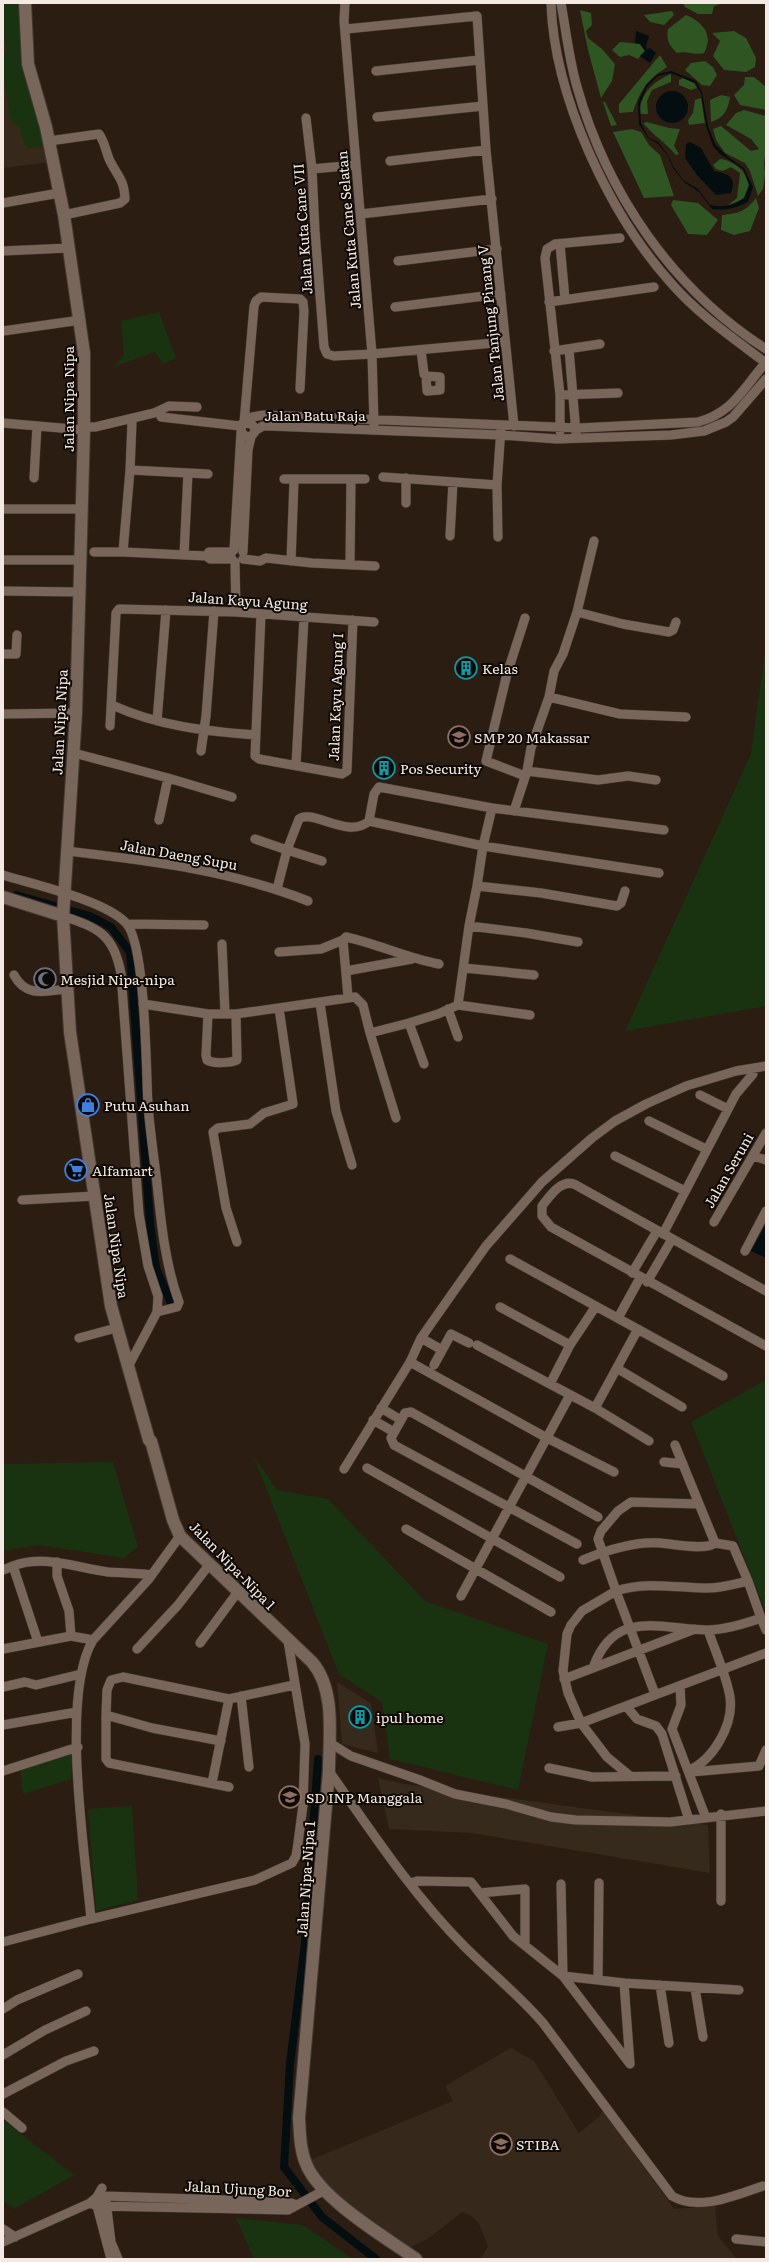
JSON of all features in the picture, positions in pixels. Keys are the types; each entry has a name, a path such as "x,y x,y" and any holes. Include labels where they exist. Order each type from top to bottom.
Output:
{"street":[{"name":"Jalan Nipa Nipa","path":"25,3 28,64 49,141 64,215 81,320 84,353 84,429 76,713 63,914 70,1032 108,1290 116,1328 150,1441"},
{"name":"Jalan Kuta Cane Selatan","path":"345,3 356,165 372,354 374,430"},
{"path":"501,430 514,426 575,428 698,422 710,419 728,408 764,363 701,312 670,283 634,234 609,194 575,116 561,70 553,35 551,3"},
{"path":"561,3 579,93 590,128 622,196 645,232 683,280 715,310 766,349"},
{"name":"Jalan Tanjung Pinang V","path":"346,29 477,16 486,150 514,426"},
{"path":"376,71 479,60"},
{"path":"377,117 483,106"},
{"name":"Jalan Kuta Cane VII","path":"306,118 312,169 314,231 325,352 330,355 372,354"},
{"path":"49,141 99,134 110,161 121,177 124,190 125,199 120,203 64,215"},
{"path":"390,161 486,150"},
{"path":"312,169 356,165"},
{"path":"3,203 59,193"},
{"path":"360,214 492,200"},
{"path":"560,439 560,395 554,350 545,254 551,246 560,244 620,238"},
{"path":"560,244 565,299"},
{"path":"3,251 69,248"},
{"path":"398,261 496,249"},
{"path":"549,302 654,287"},
{"path":"395,306 501,294"},
{"path":"236,612 236,587 239,579 238,556 243,426 254,306 256,301 261,297 300,299 303,302 304,311 300,389"},
{"path":"3,331 81,320"},
{"path":"372,354 505,342"},
{"path":"554,350 600,344"},
{"path":"569,349 576,439"},
{"path":"421,350 423,371 426,376"},
{"path":"243,426 252,417 258,415 374,419 501,430 560,439 671,434 716,427 733,416 766,379"},
{"path":"560,395 618,394"},
{"path":"3,424 84,429 154,413 169,406 197,407"},
{"path":"161,417 243,426"},
{"path":"123,552 130,470 132,422"},
{"name":"Jalan Batu Raja","path":"238,556 248,450 254,434 254,425 243,426 245,436 254,434 263,426 374,430 501,430"},
{"path":"34,478 37,426"},
{"path":"498,537 497,485 501,430"},
{"path":"130,470 208,474"},
{"path":"184,555 188,473"},
{"path":"383,477 497,485"},
{"path":"406,478 406,503"},
{"path":"284,479 294,481 365,480"},
{"path":"350,565 351,479"},
{"path":"291,561 294,481"},
{"path":"450,536 453,482"},
{"path":"3,508 82,509"},
{"path":"514,811 526,773 531,748 549,698 554,671 563,654 577,612 594,541"},
{"path":"94,552 206,556 210,559 262,554 266,558 291,561 375,566"},
{"path":"3,560 81,560"},
{"path":"3,591 79,592"},
{"name":"Jalan Kayu Agung","path":"112,705 116,613 120,608 236,612 374,622"},
{"path":"157,721 166,610"},
{"path":"201,751 214,611"},
{"path":"577,612 624,624 669,632 673,630 676,622"},
{"path":"110,726 112,705 130,713 157,721 204,731 255,735 260,614"},
{"path":"296,765 304,618"},
{"path":"525,618 509,667 486,761 526,773 598,780 628,776 656,780"},
{"name":"Jalan Kayu Agung I","path":"255,735 254,752 256,758 342,774 347,771 353,620"},
{"path":"3,654 16,654 17,635"},
{"path":"549,698 620,714 686,717"},
{"path":"3,714 76,713"},
{"path":"74,753 232,797"},
{"path":"159,820 168,778"},
{"path":"277,889 287,850 297,822 303,816 342,826 361,827 369,821 374,794 379,787 492,808 664,830"},
{"path":"458,1005 464,968 468,926 477,886 483,846 492,808"},
{"path":"369,821 483,846 660,873"},
{"path":"255,839 322,861"},
{"name":"Jalan Daeng Supu","path":"67,851 190,867 234,876 277,889 308,901"},
{"path":"3,876 99,906 127,924 204,925"},
{"path":"477,886 541,893 617,906 624,899 625,891"},
{"path":"3,897 63,914 96,928 105,935 114,949 119,961 139,1214 148,1266 158,1296 157,1312 128,1367"},
{"path":"127,924 137,948 143,1004 148,1107 162,1229 179,1302 172,1308 157,1312"},
{"path":"468,926 526,932 578,942"},
{"path":"279,952 321,949 347,937 399,952 412,959 440,964"},
{"path":"343,940 348,996"},
{"path":"222,944 225,1014"},
{"path":"346,971 412,959"},
{"path":"464,968 534,975"},
{"path":"14,975 24,988 32,991 67,989"},
{"path":"143,1004 208,1014 236,1014 320,1002 348,996 355,997 362,1003 396,1118"},
{"path":"320,1002 336,1111 352,1166"},
{"path":"370,1033 409,1023 458,1005 530,1015"},
{"path":"237,1242 226,1208 213,1132 218,1128 250,1124 264,1113 293,1104 279,1008"},
{"path":"448,1009 458,1037"},
{"path":"208,1014 206,1055 207,1060 211,1062 233,1062 237,1060 236,1014"},
{"path":"409,1023 424,1064"},
{"path":"344,1469 380,1408 410,1362 421,1338 486,1246 535,1190 592,1138 615,1121 646,1104 686,1086 736,1071 766,1066"},
{"path":"618,1318 640,1277 660,1233 685,1191 739,1089 754,1074"},
{"path":"700,1095 728,1109"},
{"path":"649,1121 706,1150"},
{"name":"Jalan Seruni","path":"714,1222 766,1133"},
{"path":"615,1156 685,1191"},
{"path":"753,1156 766,1160"},
{"path":"766,1291 574,1184 563,1185 548,1199 541,1210 544,1221 551,1227 766,1346"},
{"path":"535,1190 548,1199"},
{"path":"22,1200 95,1196"},
{"path":"745,1251 766,1211"},
{"path":"640,1277 672,1239"},
{"path":"510,1259 723,1376"},
{"path":"550,1384 570,1344 596,1306"},
{"path":"500,1307 570,1344"},
{"path":"79,1338 116,1328"},
{"path":"595,1408 618,1369 638,1329"},
{"path":"434,1365 452,1334 595,1408 649,1441"},
{"path":"421,1338 442,1350"},
{"path":"410,1362 547,1438 614,1472"},
{"path":"618,1369 682,1407"},
{"path":"461,1596 570,1395"},
{"path":"380,1408 401,1420"},
{"path":"577,1544 394,1445 391,1438 405,1413 411,1412 598,1517"},
{"path":"373,1420 394,1432"},
{"name":"Jalan Nipa-Nipa 1","path":"150,1441 173,1520 180,1536 237,1593 312,1662 322,1677 329,1714 329,1771 299,2118 303,2155 312,2175 323,2190 416,2259"},
{"path":"675,1445 715,1543"},
{"path":"664,1462 683,1464"},
{"path":"367,1468 560,1577"},
{"path":"655,1694 601,1552 598,1541 599,1534 626,1504 644,1501 699,1504"},
{"path":"406,1529 551,1612"},
{"path":"91,1919 79,1790 76,1712 87,1650 93,1640 152,1574 180,1536"},
{"path":"583,1560 601,1552 646,1543 708,1546 715,1543 733,1546 766,1630"},
{"path":"3,1570 25,1563 57,1562 108,1572 152,1574"},
{"path":"57,1562 57,1576 69,1611 71,1636"},
{"path":"137,1649 178,1605 209,1564"},
{"path":"13,1566 38,1642"},
{"path":"630,1776 607,1757 581,1723 571,1702 563,1671 567,1634 571,1625 582,1611 616,1591 643,1585 662,1584 712,1588 748,1582"},
{"path":"200,1643 237,1593"},
{"path":"592,1668 598,1655 608,1643 629,1628 641,1625 654,1625 708,1630 719,1629 761,1618"},
{"path":"564,1679 696,1629"},
{"path":"689,1771 698,1766 717,1744 727,1719 730,1704 730,1696 708,1630"},
{"path":"3,1649 71,1636 93,1640"},
{"path":"3,1942 91,1919 255,1880 292,1863 296,1856 298,1843 305,1760 303,1730 294,1685 288,1641"},
{"path":"558,1727 581,1723 766,1653"},
{"path":"3,1687 25,1682 36,1685 82,1674"},
{"path":"230,1787 109,1763 106,1759 106,1715 108,1690 111,1680 123,1677 229,1699 294,1685"},
{"path":"680,1686 681,1705 672,1729 706,1818"},
{"path":"241,1696 248,1767"},
{"path":"212,1783 229,1699"},
{"path":"626,1706 637,1719 660,1730 689,1820"},
{"path":"3,1726 76,1712"},
{"path":"106,1715 145,1726 221,1741"},
{"path":"330,1743 351,1756 455,1794 506,1804 551,1817 576,1820 639,1822 689,1820 721,1814 766,1811"},
{"path":"3,1771 78,1747"},
{"path":"689,1771 762,1766 766,1750"},
{"path":"549,1768 592,1777 676,1776"},
{"path":"329,1771 411,1883 464,1947 523,1999 544,2023 672,2196 685,2202 727,2200 763,2186"},
{"path":"721,1814 721,1901"},
{"path":"411,1883 417,1881 471,1882 513,1936 563,1976 630,2064 624,1983"},
{"path":"598,1980 599,1883"},
{"path":"561,1884 563,1976"},
{"path":"480,1893 525,1889 525,1945"},
{"path":"3,2009 17,2000 78,1974"},
{"path":"563,1976 624,1983 739,1990"},
{"path":"660,1985 669,2043"},
{"path":"695,1988 703,2037"},
{"path":"3,2055 45,2030 86,2011"},
{"path":"3,2094 66,2061 94,2051"},
{"path":"3,2112 22,2128"},
{"name":"Jalan Ujung Bor","path":"3,2242 99,2201 303,2202 323,2190"},
{"path":"99,2201 110,2259"},
{"path":"99,2201 111,2242 118,2259"},
{"path":"3,2229 15,2237"},
{"path":"736,2239 766,2242"}],"shaded area":[{"path":"3,3 50,162 3,168"},
{"path":"636,31 649,36 646,46 647,50 650,48 656,53 650,63 640,56 645,51 640,44 635,43"},
{"path":"671,71 696,81 702,92 708,126 715,144 728,157 744,168 753,187 748,202 722,210 712,209 699,192 684,182 673,168 668,156 657,143 648,138 639,124 638,102 646,85 658,74","holes":["671,73 695,83 701,93 706,126 713,146 720,154 743,169 749,185 744,198 732,204 724,206 710,205 698,189 683,180 673,166 668,155 658,142 649,138 641,124 640,104 647,87 658,76"]},
{"path":"669,91 675,91 685,98 688,107 687,113 681,120 675,123 669,123 659,116 656,110 656,104 663,94"},
{"path":"690,142 701,148 714,171 723,173 732,179 733,187 731,193 716,195 697,175 685,158 686,144"},
{"path":"766,1224 766,1258 751,1251"},
{"path":"337,1682 371,1703 378,1753 342,1744"},
{"path":"378,1778 404,1784 708,1825 710,1873 472,1833 389,1829"},
{"path":"511,2048 534,2061 579,2133 599,2117 603,2110 674,2209 715,2206 718,2236 737,2259 481,2259 488,2246 479,2224 472,2216 462,2212 429,2238 404,2250 330,2195 308,2161 453,2101 445,2086"}],"green space":[{"path":"3,3 22,3 45,146 29,148 24,144 19,126 11,123 3,73 3,55 7,51 3,32"},
{"path":"683,3 724,3 714,6 712,14 698,14 685,7"},
{"path":"580,10 591,13 592,25 586,31 588,38 602,49 615,64 612,81 601,98 588,50"},
{"path":"672,11 674,15 664,25 650,22 644,15"},
{"path":"686,15 697,21 705,30 708,40 704,53 677,53 669,42 667,36 668,29"},
{"path":"734,31 746,38 756,58 755,67 746,72 724,70 713,56 720,41 712,33"},
{"path":"620,42 640,44 645,51 638,59 629,55 620,57 612,50"},
{"path":"660,55 667,67 654,76 642,91 633,112 619,113 619,104"},
{"path":"705,61 713,67 717,75 710,86 702,85 685,70 691,63"},
{"path":"671,74 671,82 652,90 647,101 648,114 640,114 640,107 645,94 653,84"},
{"path":"745,77 754,77 766,87 766,110 740,105 734,95 744,85"},
{"path":"683,78 694,83 697,88 691,90 679,85 679,80"},
{"path":"721,95 730,97 728,106 722,116 711,122 710,100"},
{"path":"701,98 705,123 689,125 688,120 693,113 695,100"},
{"path":"603,102 605,102 617,125 611,126"},
{"path":"744,110 766,116 765,174 763,189 758,196 750,171 745,163 725,153 716,140 713,129 721,126 751,151 759,149 751,139 726,125 736,113"},
{"path":"647,122 669,128 680,129 674,146 679,154 676,155 643,123"},
{"path":"632,129 641,132 649,145 660,155 674,196 644,198 613,132"},
{"path":"720,159 735,164 749,181 749,190 745,202 723,209 737,198 740,173 731,167 723,171 716,169 713,165"},
{"path":"756,198 759,208 750,231 734,235 721,230 722,215 745,209"},
{"path":"673,200 698,203 718,220 707,235 688,234 671,205"},
{"path":"159,312 176,358 163,364 155,352 113,367 124,356 121,321"},
{"path":"766,644 766,1006 625,1031 751,754"},
{"path":"766,1377 766,1612 691,1422 764,1381"},
{"path":"253,1455 277,1490 328,1499 425,1601 548,1644 518,1790 390,1759 382,1702 339,1674"},
{"path":"113,1462 138,1547 124,1558 39,1545 3,1551 3,1464"},
{"path":"73,1752 71,1779 23,1794 20,1766"},
{"path":"132,1806 138,1900 96,1911 88,1809"},
{"path":"3,2120 74,2175 14,2209 3,2201"},
{"path":"236,2218 303,2225 353,2259 254,2259"}],"waterway":[{"path":"16,895 90,916 111,927 130,952 150,1223 156,1268 171,1303"},
{"path":"318,1759 305,1943 290,2064 284,2167 322,2217 376,2259"}],"place":[{"name":"Kelas","path":"466,668"},
{"name":"SMP 20 Makassar","path":"459,737"},
{"name":"Pos Security","path":"384,768"},
{"name":"Mesjid Nipa-nipa","path":"45,979"},
{"name":"Putu Asuhan","path":"88,1105"},
{"name":"Alfamart","path":"76,1170"},
{"name":"ipul home","path":"360,1717"},
{"name":"SD INP Manggala","path":"290,1797"},
{"name":"STIBA","path":"501,2144"}]}
